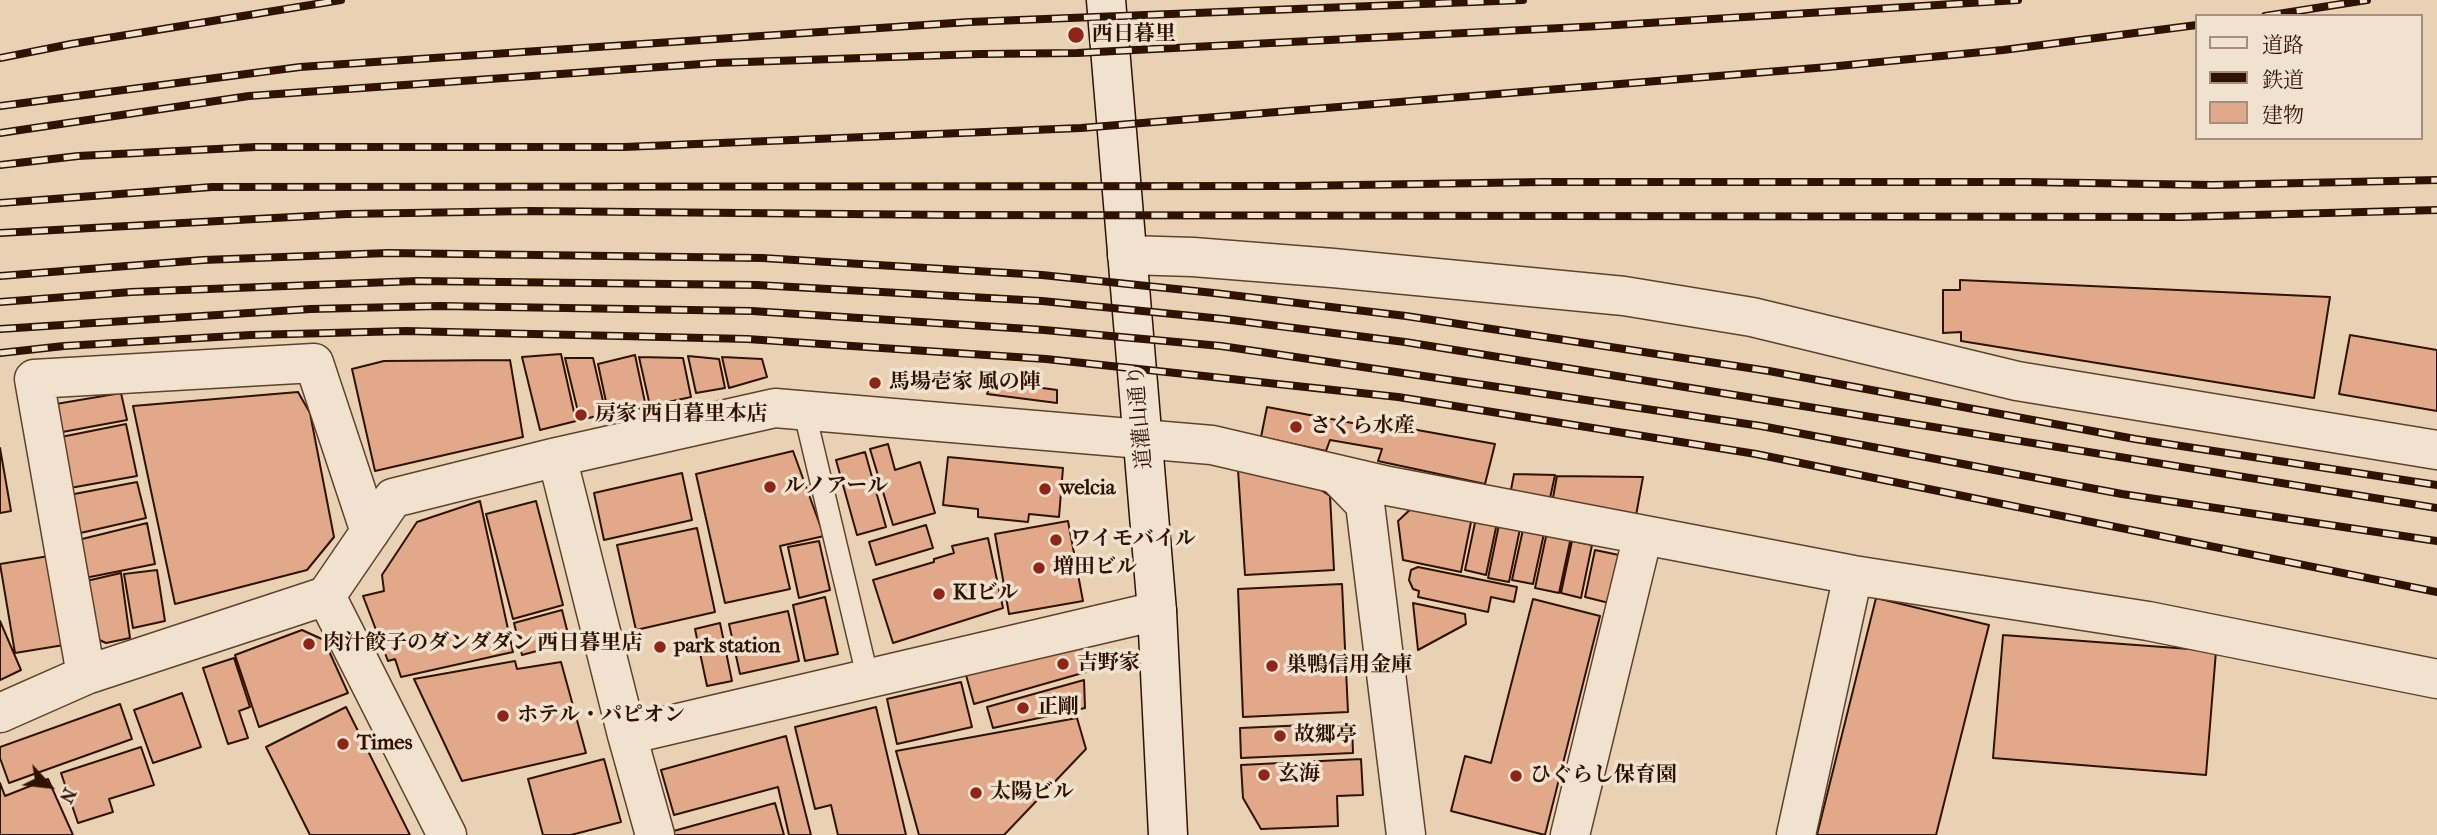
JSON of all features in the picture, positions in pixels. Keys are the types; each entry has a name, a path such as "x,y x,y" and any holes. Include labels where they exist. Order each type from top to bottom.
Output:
{"street":[{"name":"道灌山通り","path":"1106,0 1157,611 1168,835"},
{"path":"1127,255 1193,257 1333,268 1624,296 1752,317 2017,381 2437,450"},
{"path":"86,675 34,379 314,363 370,532"},
{"path":"0,713 86,675 326,596 393,498 557,457 775,408 1212,445 1337,475 1643,535 1853,575 2148,621 2437,679"},
{"path":"557,457 627,735 656,835"},
{"path":"1337,475 1366,504 1406,835"},
{"path":"1570,835 1643,535"},
{"path":"1796,835 1853,575"},
{"path":"326,596 447,835"},
{"path":"627,735 1157,611"}],"lane":[{"path":"804,410 868,679"}],"building":[{"path":"1960,280 2330,297 2314,398 1961,341 1961,332 1943,333 1943,290 1960,290"},
{"path":"2350,335 2437,350 2437,411 2339,394"},
{"path":"561,354 576,421 540,430 522,357"},
{"path":"635,355 646,407 609,416 598,364"},
{"path":"688,356 719,359 725,388 696,393"},
{"path":"639,357 683,358 691,397 650,406"},
{"path":"722,357 762,359 767,377 729,388"},
{"path":"565,358 593,358 606,414 580,420"},
{"path":"510,360 523,437 375,471 352,369 384,361"},
{"path":"992,381 1057,390 1057,403 987,394"},
{"path":"298,392 310,413 334,537 307,570 175,604 133,406"},
{"path":"121,393 127,420 57,433 56,404"},
{"path":"1267,407 1379,428 1384,424 1495,444 1485,484 1378,461 1382,449 1330,440 1326,451 1261,437"},
{"path":"126,424 137,476 70,488 61,437"},
{"path":"888,444 895,470 920,462 935,513 893,525 870,449"},
{"path":"0,448 11,511 0,513"},
{"path":"793,451 824,536 780,546 790,589 725,603 696,474"},
{"path":"865,452 886,527 857,535 836,460"},
{"path":"948,457 1063,468 1059,517 1029,514 1028,522 978,517 978,509 943,505"},
{"path":"1238,470 1312,484 1330,496 1334,570 1245,575"},
{"path":"682,473 692,520 604,540 594,493"},
{"path":"1514,474 1555,475 1549,503 1510,495"},
{"path":"1557,476 1643,477 1635,521 1552,503"},
{"path":"137,482 146,518 76,534 69,495"},
{"path":"480,501 513,652 401,677 395,659 388,661 363,596 384,591 382,575 417,522"},
{"path":"536,501 563,605 513,619 486,514"},
{"path":"1415,505 1472,517 1461,572 1403,560 1398,521"},
{"path":"1476,518 1497,523 1486,575 1465,570"},
{"path":"1500,520 1521,524 1509,582 1488,578"},
{"name":"増田ビル","path":"1068,521 1083,601 1009,614 995,534"},
{"path":"147,523 155,564 85,578 78,540"},
{"path":"926,525 933,548 876,565 869,542"},
{"path":"1524,525 1545,529 1533,584 1512,580"},
{"path":"697,528 715,612 636,630 617,545"},
{"path":"1547,532 1571,537 1559,593 1535,588"},
{"name":"KIビル","path":"988,538 1003,608 893,643 873,580 934,562 934,559 954,553 952,546"},
{"path":"819,541 830,590 799,598 788,547"},
{"path":"1572,541 1592,545 1581,598 1561,593"},
{"path":"1595,550 1619,555 1609,603 1585,597"},
{"path":"49,556 64,645 15,653 0,564"},
{"path":"1418,567 1517,587 1514,602 1491,597 1488,612 1418,597 1419,591 1413,589 1409,580 1411,570"},
{"path":"157,570 165,621 133,628 124,574"},
{"path":"121,573 130,638 106,643 95,638 82,582"},
{"path":"1342,584 1348,712 1243,717 1238,589"},
{"path":"825,597 838,654 805,661 793,605"},
{"path":"1876,598 1989,625 1936,835 1817,835"},
{"path":"1533,599 1600,616 1545,835 1451,811 1465,756 1491,763"},
{"path":"1413,603 1465,614 1466,624 1418,650"},
{"path":"562,610 570,642 522,655 514,623"},
{"path":"788,611 799,661 740,674 729,624"},
{"path":"0,621 21,670 0,680"},
{"path":"720,623 732,681 707,686 695,629"},
{"path":"302,630 324,640 348,693 259,727 235,655"},
{"path":"2003,635 2216,651 2206,775 1993,758"},
{"path":"1084,644 1086,672 974,704 966,675"},
{"path":"234,658 250,707 239,711 248,738 228,744 203,668"},
{"name":"ホテル・パピオン","path":"515,661 517,669 561,662 586,753 462,781 414,679"},
{"path":"1084,680 1085,708 993,728 987,707"},
{"path":"961,682 972,727 897,744 887,699"},
{"path":"182,693 201,747 153,763 134,710"},
{"path":"120,704 132,739 9,783 0,758 0,747"},
{"path":"346,707 410,835 310,835 266,747"},
{"path":"876,707 906,835 838,835 831,805 815,809 795,727"},
{"name":"太陽ビル","path":"1077,718 1086,749 1004,835 919,835 896,751"},
{"path":"1352,723 1353,753 1241,758 1240,728"},
{"path":"786,736 811,835 789,835 778,787 674,815 661,770"},
{"path":"141,747 154,785 109,799 113,812 78,823 61,773"},
{"path":"604,759 621,822 571,835 543,835 528,779"},
{"path":"1361,759 1363,795 1337,796 1338,826 1261,829 1243,798 1241,765"},
{"path":"48,779 73,835 0,835 0,783 5,796"},
{"path":"775,803 784,835 671,835 670,832"}],"railway":[{"path":"0,58 341,0"},
{"path":"0,106 300,67 969,22 1523,0"},
{"path":"0,133 249,96 716,63 1077,53 1600,26 2018,0"},
{"path":"2278,14 2367,0"},
{"path":"0,165 78,156 256,147 624,147 1081,128 1828,67 2003,50 2196,25"},
{"path":"0,203 212,187 1294,186 1543,182 2026,182 2213,185 2437,180"},
{"path":"0,233 347,214 530,211 953,215 2179,217 2437,210"},
{"path":"0,276 203,260 388,253 762,258 1042,275 1406,316 1769,371 2135,439 2437,485"},
{"path":"0,302 131,292 417,281 757,285 1042,301 1223,319 1405,342 2437,508"},
{"path":"0,329 311,309 440,306 752,311 1044,330 1221,346 1761,426 2122,494 2437,541"},
{"path":"0,353 64,346 251,335 406,331 747,339 1046,359 1398,397 1756,454 2437,592"}],"place":[{"name":"西日暮里","path":"1076,35"},
{"name":"馬場壱家 風の陣","path":"875,383"},
{"name":"房家 西日暮里本店","path":"581,415"},
{"name":"さくら水産","path":"1296,427"},
{"name":"ルノアール","path":"770,487"},
{"name":"welcia","path":"1045,489"},
{"name":"ワイモバイル","path":"1056,540"},
{"name":"増田ビル","path":"1039,568"},
{"name":"KIビル","path":"939,594"},
{"name":"肉汁餃子のダンダダン 西日暮里店","path":"309,644"},
{"name":"park station","path":"660,647"},
{"name":"吉野家","path":"1063,664"},
{"name":"巣鴨信用金庫","path":"1272,666"},
{"name":"正剛","path":"1023,708"},
{"name":"ホテル・パピオン","path":"503,716"},
{"name":"故郷亭","path":"1280,736"},
{"name":"Times","path":"343,744"},
{"name":"玄海","path":"1264,775"},
{"name":"ひぐらし保育園","path":"1516,776"},
{"name":"太陽ビル","path":"976,793"}]}
